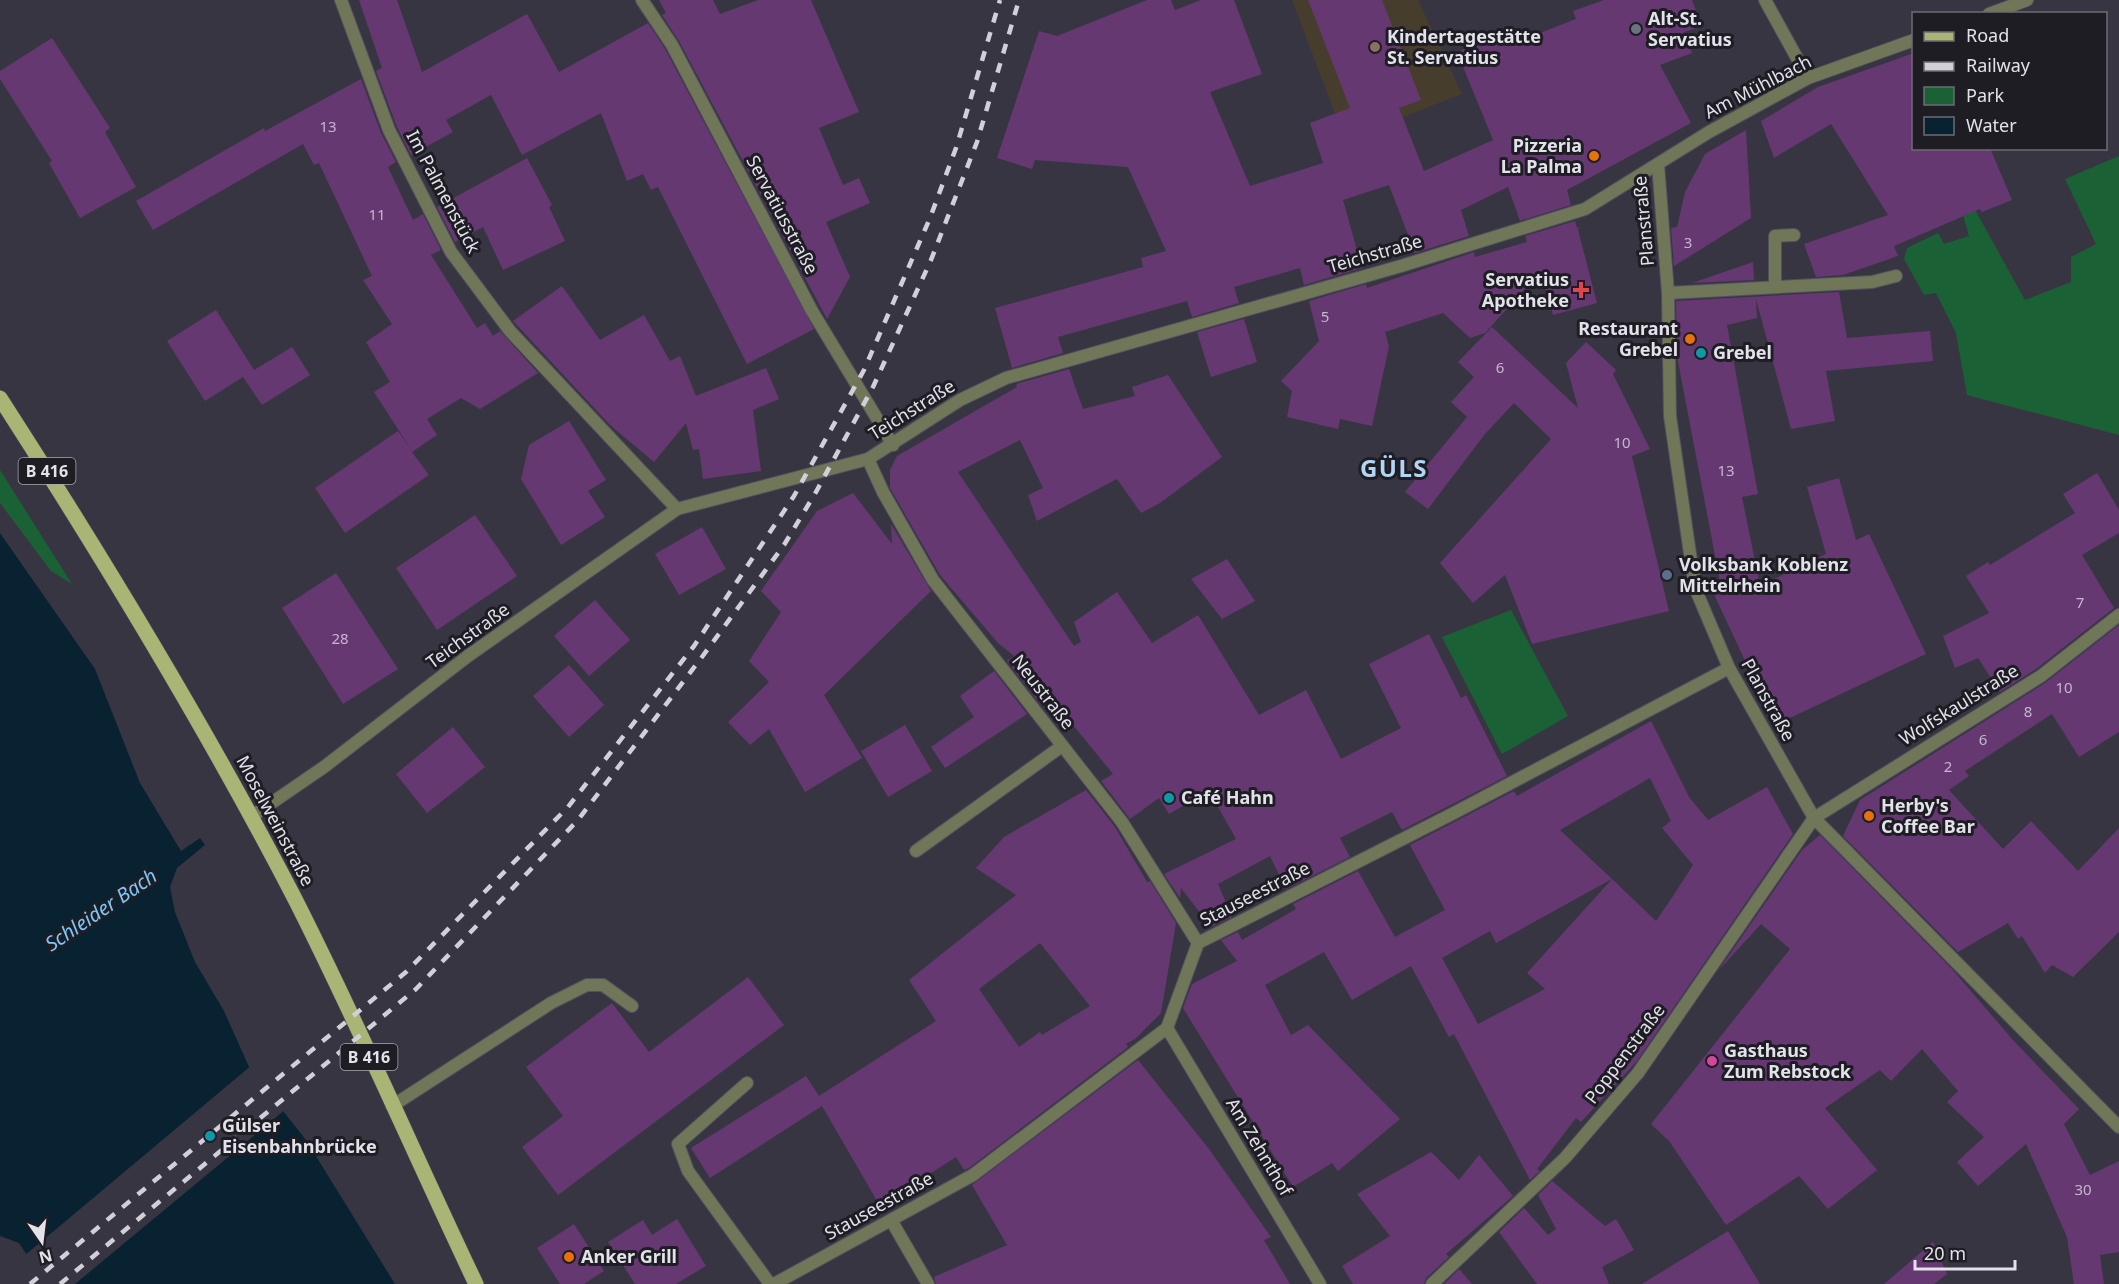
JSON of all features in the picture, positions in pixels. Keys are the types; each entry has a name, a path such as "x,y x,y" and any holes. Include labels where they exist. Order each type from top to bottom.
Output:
{"main road":[{"name":"Moselweinstraße","path":"0,398 95,545 251,817 296,901 476,1284"}],"street":[{"name":"Im Palmenstück","path":"340,0 389,130 451,252 510,332 677,509"},
{"name":"Servatiusstraße","path":"642,0 672,45 812,311 893,445"},
{"path":"1765,0 1808,78"},
{"path":"1994,12 2027,0"},
{"name":"Am Mühlbach","path":"1658,164 1709,132 1808,78 1912,41"},
{"name":"Teichstraße","path":"251,817 324,767 468,656 677,509 868,459 960,400 1006,378 1401,266 1585,209 1658,164"},
{"name":"Planstraße","path":"1658,164 1668,293 1670,416 1695,588 1729,668 1814,818 2119,1127"},
{"path":"1775,287 1775,236 1794,235"},
{"path":"1668,293 1872,282 1896,276"},
{"name":"Neustraße","path":"868,459 883,492 933,580 1122,822 1198,943"},
{"name":"Wolfskaulstraße","path":"1814,818 2041,676 2119,615"},
{"name":"Stauseestraße","path":"772,1284 973,1175 1167,1028 1198,943 1452,814 1729,668"},
{"path":"916,852 1062,746"},
{"name":"Poppenstraße","path":"1432,1284 1565,1158 1638,1073 1814,818"},
{"path":"392,1106 551,1003 587,985 603,985 632,1006"},
{"name":"Am Zehnthof","path":"1167,1028 1320,1284"},
{"path":"747,1083 678,1144 688,1171 772,1284"},
{"path":"891,1220 928,1284"}],"shaded area":[{"name":"Kindertagestätte St. Servatius","path":"1292,0 1418,0 1462,94 1403,117 1408,130 1350,153"}],"green space":[{"path":"2119,156 2119,435 1967,395 1956,333 1936,293 1924,295 1904,259 1907,248 1938,233 1944,244 1969,236 1957,194 1964,190 2025,300 2071,282 2071,257 2096,244 2065,179"},
{"path":"0,470 72,584 51,571 0,503"},
{"path":"1511,610 1568,716 1502,754 1442,637"}],"water":[{"name":"Schleider Bach","path":"0,533 95,669 140,783 181,851 200,838 205,845 177,868 170,887 175,912 195,962 224,1011 250,1069 306,1140 395,1284 46,1284 19,1243 0,1236"}],"pier":[{"name":"Gülser Eisenbahnbrücke","path":"252,1065 286,1109 75,1284 42,1284 24,1256"},
{"path":"8,1269 16,1284 0,1284 0,1276"}],"building":[{"path":"359,0 397,0 422,72 527,14 559,72 648,23 665,49 814,329 747,364 658,187 651,190 643,174 627,181 601,113 522,155 491,95 446,120 453,132 411,155 397,127 376,71 382,68"},
{"path":"659,0 713,0 720,14 758,0 811,0 859,112 819,128 843,185 859,178 870,203 826,222 850,277 827,319 679,41 662,15 666,13"},
{"path":"1147,0 1171,0 1175,10 1201,0 1234,0 1262,74 1210,92 1250,186 1323,163 1310,123 1350,108 1308,0 1382,0 1421,100 1399,108 1424,171 1493,140 1457,52 1502,34 1507,46 1576,19 1573,11 1604,0 1692,0 1702,26 1684,32 1692,53 1660,65 1691,123 1567,190 1571,205 1520,221 1508,187 1461,210 1469,236 1415,253 1389,185 1343,200 1362,268 1304,285 1300,268 1234,287 1239,303 1192,317 1187,301 1058,337 1063,353 1012,368 995,308 1143,267 1141,258 1166,251 1128,167 1035,160 1032,169 997,158 1039,31 1057,36"},
{"path":"52,38 110,128 105,132 136,187 80,218 49,163 52,161 0,79 0,71"},
{"path":"1912,54 1912,150 1991,150 2012,200 1982,212 1980,209 1894,246 1898,256 1843,275 1816,277 1804,244 1888,215 1831,124 1774,158 1761,121 1818,87"},
{"path":"361,79 381,133 396,162 388,167 413,220 423,214 441,250 431,255 477,328 485,323 493,336 500,331 538,373 480,409 461,398 427,419 437,435 412,452 429,475 345,533 315,488 398,431 412,451 374,392 390,382 366,342 392,324 363,280 372,276 319,163 314,165 303,144 153,230 136,201 264,128 265,131"},
{"path":"1746,130 1751,218 1674,266 1671,228 1677,227 1685,192 1705,154"},
{"path":"527,158 552,205 549,207 565,241 503,270 483,227 455,242 437,207"},
{"path":"1575,221 1577,228 1580,227 1578,230 1597,303 1553,315 1541,271 1485,333 1470,338 1443,313 1385,332 1389,346 1372,426 1340,419 1338,429 1287,417 1292,391 1281,381 1319,341 1309,301 1366,284 1367,288 1474,252 1475,257 1527,242 1525,236"},
{"path":"1753,262 1754,280 1692,283"},
{"path":"562,286 600,340 644,315 670,361 680,356 696,396 766,368 779,399 753,410 761,471 703,479 699,449 693,450 686,423 654,462 611,426 513,321"},
{"path":"1839,292 1847,338 1930,331 1933,361 1826,371 1835,421 1791,429 1756,299 1757,318 1727,325 1758,494 1742,497 1760,586 1826,554 1807,487 1839,478 1856,540 1869,534 1926,654 1775,725 1712,590 1721,587 1677,356 1676,301"},
{"path":"216,310 254,370 292,347 310,375 262,405 243,377 205,401 167,341"},
{"path":"1244,319 1257,362 1211,377 1197,332"},
{"path":"1492,327 1578,408 1566,363 1586,342 1616,370 1613,374 1650,449 1632,456 1669,611 1532,644 1505,575 1473,603 1440,563 1551,439 1514,403 1485,434 1428,509 1405,492 1467,417 1451,402 1474,377 1458,362"},
{"path":"1069,369 1083,409 1135,396 1132,387 1168,375 1222,457 1160,503 1141,513 1117,479 1037,521 1028,495 1043,488 1020,440 958,472 1074,646 1081,642 1074,622 1117,592 1152,643 1198,615 1259,715 1306,690 1341,759 1401,728 1369,664 1429,634 1461,698 1466,695 1507,776 1402,830 1392,812 1340,838 1350,857 1286,889 1270,856 1218,884 1232,917 1211,927 1181,888 1180,898 1164,874 1236,839 1209,791 1169,814 1159,798 1130,819 1101,781 1113,774 1051,698 1041,705 1007,661 1014,656 998,643 940,575 890,488 890,470 897,456 1017,387 1016,384"},
{"path":"569,421 606,480 588,491 605,517 561,545 521,479 529,445"},
{"path":"2097,473 2119,510 2119,533 2082,555 2114,608 2036,669 2000,692 1978,658 1955,668 1943,636 1989,613 1966,576 1988,562 1990,565 2075,513 2063,494"},
{"path":"853,493 892,544 891,524 931,591 824,695 862,758 805,792 769,729 750,745 728,722 769,682 749,661 781,612 761,591 817,511"},
{"path":"475,515 517,576 437,630 396,568"},
{"path":"702,527 726,569 679,595 655,554"},
{"path":"1227,559 1255,601 1222,619 1191,579"},
{"path":"336,573 398,669 343,704 282,608"},
{"path":"595,600 630,640 589,676 554,636"},
{"path":"2119,625 2119,732 2079,757 2052,714 1965,771 1969,776 1949,790 2003,849 2031,821 2078,871 2119,828 2119,932 2073,977 2052,965 2045,973 2022,936 2018,939 2008,923 1958,952 1843,836 1860,800 2045,683"},
{"path":"569,665 604,705 569,737 533,696"},
{"path":"994,671 1027,714 945,768 931,747 974,717 960,696"},
{"path":"1651,721 1689,797 1708,820 1767,787 1793,834 1637,1061 1581,1122 1576,1118 1537,1169 1540,1171 1530,1180 1454,1034 1449,1037 1411,966 1352,1000 1324,952 1265,985 1291,1035 1308,1025 1400,1119 1338,1171 1332,1163 1293,1187 1183,1008 1192,984 1237,961 1221,940 1238,932 1242,940 1296,909 1293,904 1358,871 1395,937 1445,910 1410,845 1514,791 1517,796","holes":["1650,778 1671,821 1662,828 1693,865 1656,921 1560,830","1612,879 1527,973 1545,989 1478,1024 1442,958 1490,931 1496,943"]},
{"path":"905,725 932,771 888,797 861,751"},
{"path":"453,727 485,767 427,813 396,774"},
{"path":"1086,790 1115,827 1147,882 1150,881 1176,923 1161,1013 1135,1039 1126,1044 1128,1047 969,1168 964,1170 956,1157 880,1206 822,1106 710,1178 691,1148 806,1076 819,1096 936,1021 909,980 1016,895 976,868 1004,837","holes":["1040,943 1090,1006 1042,1035 1040,1032 1019,1047 979,989"]},
{"path":"1820,835 1952,969 2012,1039 2079,1109 2064,1124 2090,1175 2119,1161 2119,1252 2100,1255 2104,1284 2074,1284 2067,1237 2026,1144 1978,1186 1957,1162 1984,1137 1947,1102 1958,1091 1922,1049 1891,1081 1880,1070 1825,1108 1877,1170 1828,1209 1799,1176 1726,1225 1669,1141 1651,1124 1790,949 1761,924 1718,971 1802,850"},
{"path":"748,977 784,1025 558,1195 522,1147 563,1116 526,1067 612,1003 649,1052"},
{"path":"1138,1060 1209,1149 1271,1237 1264,1240 1290,1284 936,1284 934,1277 1007,1245 972,1185"},
{"path":"1431,1152 1459,1180 1479,1155 1513,1196 1446,1254 1449,1257 1426,1278 1424,1284 1353,1284 1342,1266 1390,1236 1357,1194"},
{"path":"1552,1181 1605,1226 1616,1219 1634,1250 1602,1267 1609,1284 1537,1284 1499,1232 1524,1208 1548,1235 1556,1229 1538,1195"},
{"path":"677,1219 706,1266 676,1284 635,1284 608,1242 643,1220 652,1235"},
{"path":"574,1224 604,1271 584,1284 560,1284 537,1248"},
{"path":"1728,1231 1760,1284 1642,1284"},
{"path":"1933,1242 1947,1274 1934,1284 1884,1284"},
{"path":"1459,1269 1472,1284 1444,1284"}],"railway":[{"path":"30,1284 406,972 568,807 694,646 794,496 864,370 930,218 956,148 1000,0"},
{"path":"60,1284 416,989 578,820 702,657 784,545 816,492 873,387 931,260 977,142 1019,0"}],"place":[{"name":"Alt-St. Servatius","path":"1636,29"},
{"name":"Kindertagestätte St. Servatius","path":"1375,47"},
{"name":"Pizzeria La Palma","path":"1594,156"},
{"name":"Servatius Apotheke","path":"1581,290"},
{"name":"Restaurant Grebel","path":"1690,339"},
{"name":"Grebel","path":"1701,353"},
{"name":"Volksbank Koblenz Mittelrhein","path":"1667,575"},
{"name":"Café Hahn","path":"1169,798"},
{"name":"Herby's Coffee Bar","path":"1869,816"},
{"name":"Gasthaus Zum Rebstock","path":"1712,1061"},
{"name":"Gülser Eisenbahnbrücke","path":"210,1136"},
{"name":"Anker Grill","path":"569,1257"}],"district":[{"name":"GÜLS","path":"1394,469"}]}
